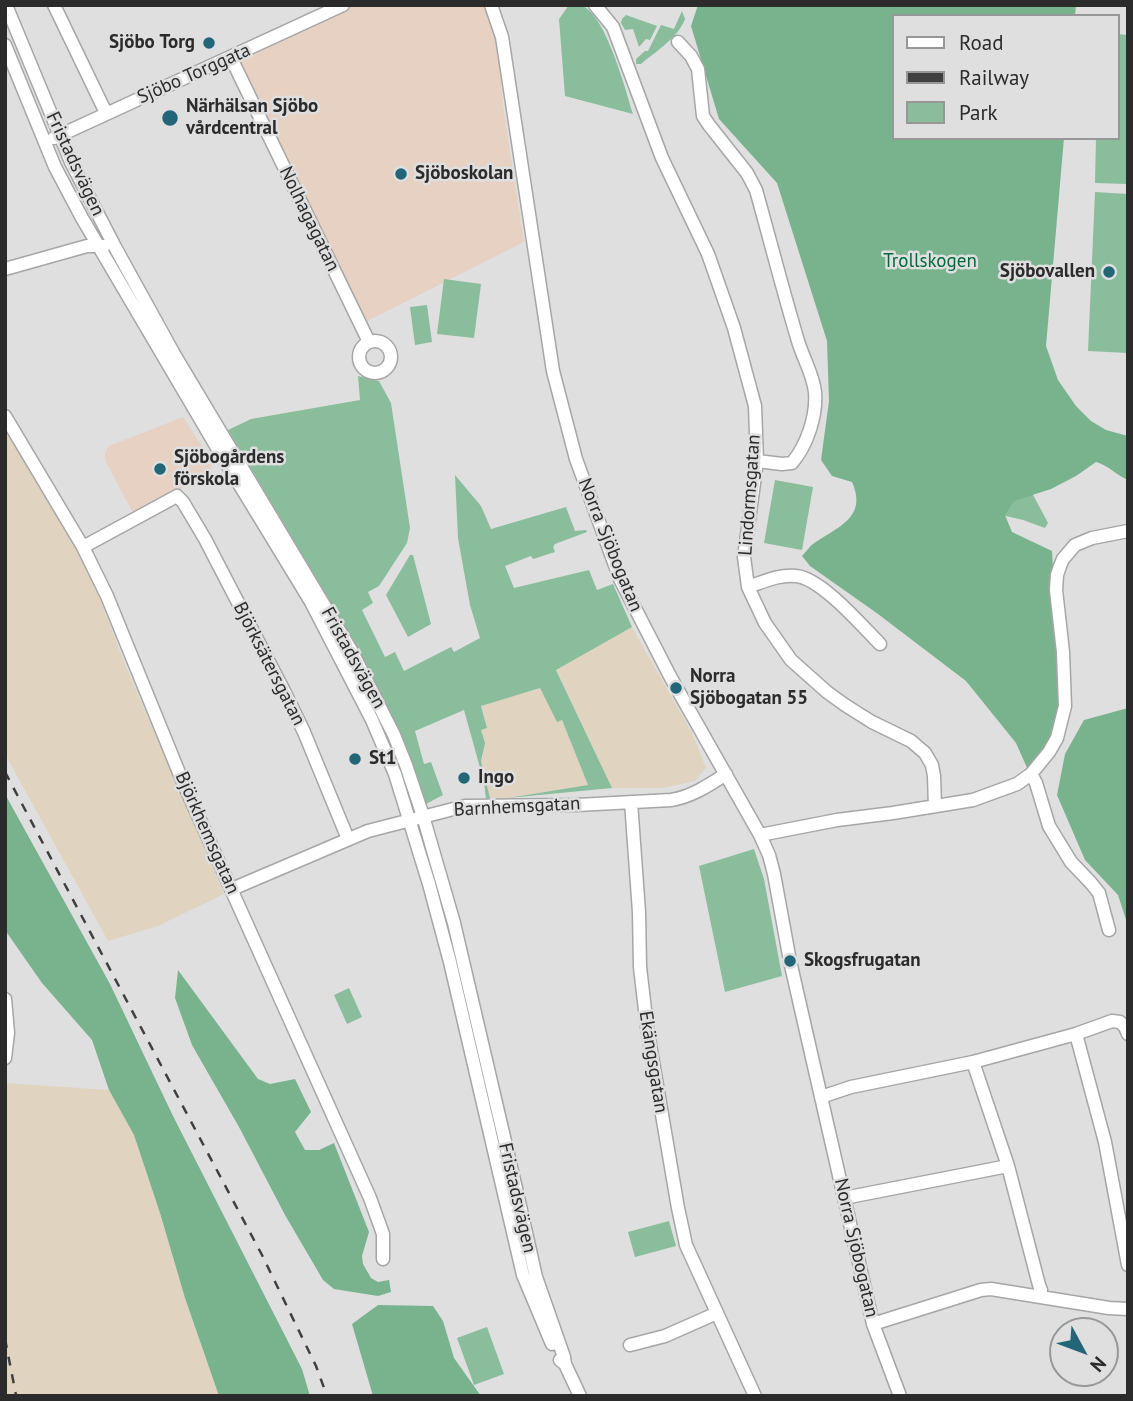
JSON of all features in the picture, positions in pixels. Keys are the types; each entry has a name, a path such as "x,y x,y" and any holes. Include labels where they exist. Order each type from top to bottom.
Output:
{"street":[{"name":"Fristadsvägen","path":"6,5 71,162 115,247 174,354 351,650 394,735 423,816 454,923 528,1247 565,1364 580,1396"},
{"path":"54,5 106,113"},
{"name":"Sjöbo Torggata","path":"45,142 343,5"},
{"name":"Norra Sjöbogatan","path":"491,5 502,37 553,371 576,459 620,579 671,678 769,855 790,961 873,1324 900,1396"},
{"name":"Lindormsgatan","path":"595,5 613,27 662,158 708,254 730,316 755,406 757,461 744,557 748,587 765,622 792,660 845,705 911,741 925,753 932,765 935,806"},
{"path":"678,42 698,69 704,116 747,173 756,190 815,394 812,419 802,452 792,463 757,461"},
{"name":"Fristadsvägen","path":"5,45 55,167 82,218 311,602 342,659 391,763 450,962 523,1275 547,1334 560,1360 565,1364"},
{"name":"Nolhagagatan","path":"231,58 369,342"},
{"path":"5,269 87,246 115,247"},
{"name":"Björkhemsgatan","path":"5,416 83,547 107,596 183,780 369,1196 383,1234 383,1259"},
{"name":"Björksätersgatan","path":"83,547 177,496 183,502 205,539 304,732 348,839"},
{"path":"760,835 837,820 973,800 1017,784 1031,774 1057,738 1065,706 1063,652 1056,590 1060,566 1075,545 1092,538 1128,531"},
{"path":"748,587 785,576 808,579 821,586 880,644"},
{"name":"Barnhemsgatan","path":"232,889 368,831 423,816 466,806 681,799 726,774"},
{"path":"1031,774 1049,826 1069,859 1099,893 1109,930"},
{"name":"Ekängsgatan","path":"631,802 640,967 656,1086 678,1208 687,1245 755,1396"},
{"path":"5,999 8,1033 5,1058"},
{"path":"821,1097 850,1087 973,1062 1076,1034 1112,1021 1120,1022 1128,1034"},
{"path":"1076,1034 1105,1142 1128,1265"},
{"path":"973,1062 1008,1166 1040,1285 1039,1296"},
{"path":"844,1198 1008,1166"},
{"path":"873,1324 991,1289 1128,1310"},
{"path":"630,1345 665,1336 717,1313"}],"shaded area":[{"name":"Sjöboskolan","path":"355,5 485,5 497,38 503,106 524,242 361,324 234,60"},
{"name":"Sjöbogårdens förskola","path":"183,417 213,463 208,474 134,515 105,460 105,453 109,446"},
{"path":"5,432 84,557 124,662 224,894 158,926 108,941 5,754"},
{"path":"632,627 692,733 706,768 695,781 663,788 612,788 556,669"},
{"path":"541,688 557,721 562,720 588,785 508,798 490,798 481,761 481,729 487,727 481,705"},
{"path":"5,1083 109,1090 134,1135 219,1396 5,1396"}],"green space":[{"path":"569,5 580,5 589,10 598,21 620,71 633,114 565,96 559,19"},
{"name":"Trollskogen","path":"698,5 1076,5 1075,14 892,14 892,140 1064,140 1046,346 1058,380 1076,406 1091,421 1106,430 1128,436 1128,480 1096,462 1051,489 1014,501 1005,515 1012,532 1052,551 1061,714 1047,744 1028,770 1016,743 966,681 810,566 802,556 813,544 848,520 856,504 852,482 832,476 821,460 829,401 827,341 777,183 719,119 691,26"},
{"path":"682,11 685,19 677,32 641,64 636,64 636,59 648,51 661,25 674,29"},
{"path":"626,15 657,26 650,40 646,39 639,47 633,29 625,30 621,23"},
{"path":"1119,34 1128,35 1128,184 1095,183 1096,140 1119,140"},
{"name":"Sjöbovallen","path":"1095,192 1128,194 1128,353 1088,351"},
{"path":"444,279 481,284 474,338 437,334"},
{"path":"427,305 432,342 415,345 410,307"},
{"path":"358,376 379,381 391,403 410,528 407,543 379,586 368,592 373,603 362,610 385,657 395,652 404,671 451,647 454,652 480,638 470,605 458,538 455,475 481,506 491,529 566,507 575,531 587,532 555,544 555,552 533,559 531,556 505,566 514,588 589,570 597,590 613,584 632,627 556,670 612,788 508,798 588,785 562,720 557,722 540,688 481,706 487,728 481,730 485,743 481,761 490,798 486,799 484,782 464,710 415,731 424,764 431,762 443,795 426,804 378,688 358,649 228,430 251,419 360,400"},
{"path":"1021,472 1048,523 1045,528 993,513"},
{"path":"775,480 813,487 802,550 764,543"},
{"path":"410,555 413,555 431,624 408,637 386,595"},
{"path":"1128,708 1128,926 1118,895 1085,860 1057,795 1065,754 1084,720"},
{"path":"5,794 110,984 173,1116 302,1369 310,1396 219,1396 134,1135 109,1090 92,1040 42,983 5,930"},
{"path":"754,849 764,879 782,976 725,992 699,866"},
{"path":"178,970 258,1079 270,1084 295,1079 311,1112 295,1132 305,1150 319,1150 334,1143 369,1232 362,1256 363,1264 371,1278 378,1282 389,1280 391,1292 378,1296 334,1289 323,1280 192,1045 175,998"},
{"path":"349,988 362,1017 347,1024 334,995"},
{"path":"669,1221 676,1246 635,1257 628,1232"},
{"path":"378,1305 433,1306 443,1321 454,1358 481,1396 373,1396 352,1324"},
{"path":"487,1327 504,1374 474,1385 457,1338"}],"railway":[{"path":"5,772 262,1255 316,1366 327,1396"},
{"path":"5,1339 16,1395"}],"place":[{"name":"Sjöbo Torg","path":"209,43"},
{"name":"Närhälsan Sjöbo vårdcentral","path":"170,118"},
{"name":"Sjöboskolan","path":"401,174"},
{"name":"Sjöbovallen","path":"1109,272"},
{"name":"Sjöbogårdens förskola","path":"160,469"},
{"name":"Norra Sjöbogatan 55","path":"676,688"},
{"name":"St1","path":"355,759"},
{"name":"Ingo","path":"464,778"},
{"name":"Skogsfrugatan","path":"790,961"}]}
